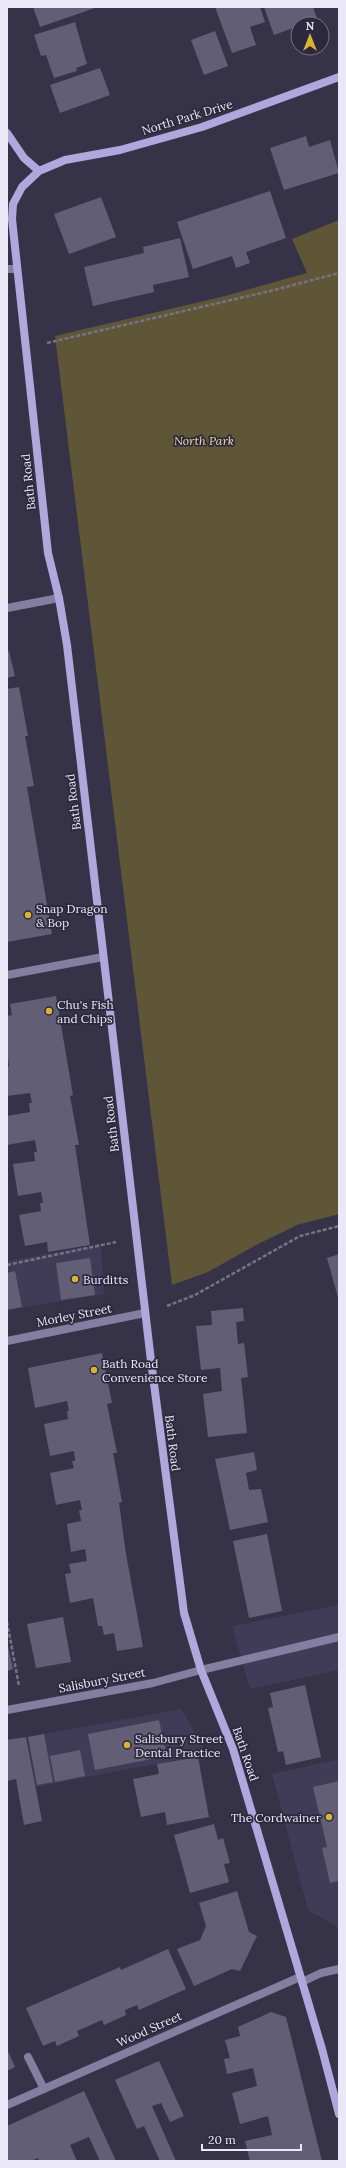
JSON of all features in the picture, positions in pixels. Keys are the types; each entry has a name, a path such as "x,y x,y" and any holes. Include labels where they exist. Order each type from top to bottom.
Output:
{"street":[{"name":"North Park Drive","path":"39,170 65,160 120,150 202,127 339,77"},
{"path":"7,133 24,158 39,170"},
{"name":"Bath Road","path":"39,170 22,186 13,204 12,219 17,269 48,553 59,598 67,645 145,1313 184,1613 201,1670 233,1749 339,2114"},
{"path":"7,269 17,269"},
{"path":"7,608 59,598"},
{"path":"7,975 103,957"},
{"name":"Morley Street","path":"7,1341 145,1313"},
{"name":"Salisbury Street","path":"7,1710 153,1683 339,1637"},
{"name":"Wood Street","path":"7,2105 301,1979 339,1969"},
{"path":"28,2057 44,2089"}],"path":[{"path":"25,348 274,290 339,273"},
{"path":"145,1313 186,1299 300,1236 339,1226"},
{"path":"7,1265 137,1238"},
{"path":"7,1622 23,1707"}],"shaded area":[{"path":"101,1244 104,1294 7,1310 7,1261"},
{"path":"339,1605 339,1670 250,1689 232,1626"},
{"path":"181,1709 207,1754 36,1787 27,1737"},
{"path":"339,1759 339,1928 308,1910 272,1774"}],"green space":[{"name":"North Park","path":"339,220 339,1214 297,1225 256,1245 208,1272 172,1285 55,336 225,296 307,273 292,239"}],"building":[{"path":"33,7 98,7 40,27"},
{"path":"215,7 260,7 265,22 250,27 256,45 232,53"},
{"path":"264,7 313,7 316,16 290,16 290,29 274,35"},
{"path":"75,22 87,64 76,68 77,71 54,78 46,55 41,56 34,35"},
{"path":"215,31 228,66 204,75 191,40"},
{"path":"100,68 110,95 60,113 50,85"},
{"path":"306,136 309,147 330,140 339,173 284,190 270,148"},
{"path":"270,191 286,238 246,252 250,263 236,268 232,256 193,269 177,222"},
{"path":"101,197 116,237 69,254 54,214"},
{"path":"180,238 189,277 153,285 154,292 93,306 84,267 144,253 143,247"},
{"path":"7,651 9,651 15,676 7,678"},
{"path":"19,687 28,736 25,736 34,786 27,787 52,934 7,942 7,689"},
{"path":"56,996 73,1095 70,1096 79,1145 75,1145 90,1245 48,1252 47,1242 25,1246 19,1215 41,1211 40,1203 43,1203 41,1192 18,1196 13,1164 35,1161 34,1152 37,1152 35,1140 7,1145 7,1116 30,1112 29,1103 32,1103 30,1093 7,1096 7,1067 9,1066 7,1051 7,1016 12,1015 10,1004"},
{"path":"339,1254 339,1301 327,1258"},
{"name":"Burditts","path":"90,1258 95,1295 61,1300 56,1263"},
{"path":"15,1271 22,1307 7,1310 7,1273"},
{"path":"243,1308 244,1321 236,1322 238,1344 244,1343 248,1377 241,1378 247,1433 208,1437 203,1394 222,1391 220,1368 201,1370 196,1326 212,1325 211,1311"},
{"path":"102,1353 112,1403 107,1404 117,1453 113,1453 122,1502 119,1503 126,1554 143,1647 117,1651 114,1633 104,1635 102,1626 98,1626 93,1598 70,1603 65,1574 71,1573 69,1564 87,1561 85,1549 71,1552 67,1524 81,1521 79,1510 82,1510 80,1500 56,1505 50,1473 74,1468 72,1461 75,1461 74,1451 50,1456 44,1424 68,1419 67,1411 69,1411 67,1401 35,1408 28,1368"},
{"path":"254,1452 257,1470 246,1473 249,1490 261,1489 268,1522 230,1530 215,1459"},
{"path":"267,1534 282,1611 249,1618 233,1541"},
{"path":"63,1617 71,1662 36,1668 27,1624"},
{"path":"7,1641 13,1669 7,1671"},
{"path":"305,1685 321,1757 286,1765 283,1751 278,1752 268,1708 273,1707 270,1693"},
{"name":"Salisbury Street Dental Practice","path":"159,1720 167,1756 95,1770 88,1734"},
{"path":"44,1734 53,1782 37,1785 28,1737"},
{"path":"26,1737 42,1821 24,1825 16,1779 7,1781 7,1740"},
{"path":"80,1750 85,1776 55,1782 50,1756"},
{"path":"198,1757 209,1817 167,1825 165,1812 141,1817 133,1779 159,1774 157,1764"},
{"name":"The Cordwainer","path":"339,1781 339,1881 330,1883 322,1848 327,1847 313,1787"},
{"path":"214,1824 218,1840 223,1838 230,1863 224,1864 229,1882 190,1893 174,1835"},
{"path":"237,1891 249,1932 257,1936 240,1971 232,1969 194,1986 177,1949 200,1940 206,1926 199,1903"},
{"path":"168,1949 186,1989 139,2010 137,2005 125,2010 126,2015 104,2025 102,2020 77,2031 79,2036 57,2046 55,2041 43,2046 26,2008 120,1967 121,1970"},
{"path":"271,2012 286,2017 322,2161 250,2161 245,2141 272,2135 268,2116 240,2124 232,2093 257,2086 253,2068 227,2074 224,2059 230,2058 225,2040 240,2036 238,2027"},
{"path":"7,2049 15,2067 7,2071"},
{"path":"159,2061 184,2116 170,2122 161,2103 152,2106 176,2161 160,2161 144,2126 137,2129 115,2080"},
{"path":"84,2091 116,2161 100,2161 89,2137 70,2145 77,2161 39,2161 38,2158 31,2161 7,2161 7,2126"}],"place":[{"name":"Snap Dragon & Bop","path":"28,915"},
{"name":"Chu's Fish and Chips","path":"49,1011"},
{"name":"Burditts","path":"75,1279"},
{"name":"Bath Road Convenience Store","path":"94,1370"},
{"name":"Salisbury Street Dental Practice","path":"127,1745"},
{"name":"The Cordwainer","path":"329,1817"}]}
